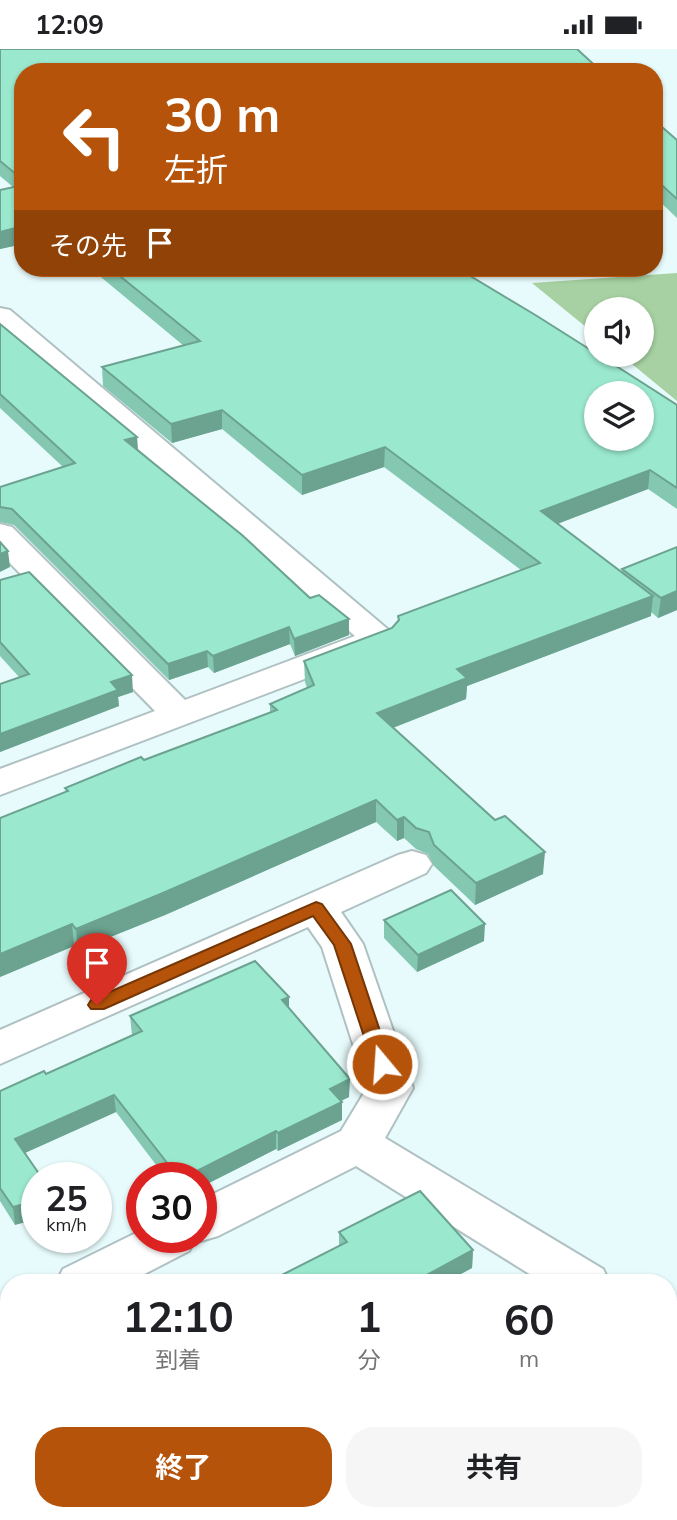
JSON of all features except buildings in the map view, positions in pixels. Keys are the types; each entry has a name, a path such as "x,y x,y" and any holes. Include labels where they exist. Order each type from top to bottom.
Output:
{"street":[{"path":"0,316 379,639 178,713 0,783"},
{"path":"0,534 178,713"},
{"path":"0,585 38,572"},
{"path":"0,1048 412,864"},
{"path":"217,1214 358,1144 390,1088 342,944 316,908"},
{"path":"358,1144 569,1274"},
{"path":"99,1274 140,1253"}],"green space":[{"path":"677,273 677,401 636,367 654,367 654,297 584,297 584,325 532,283 619,277 663,277 663,274"}],"route":[{"path":"97,1005 316,908 342,944 382,1064"}]}
